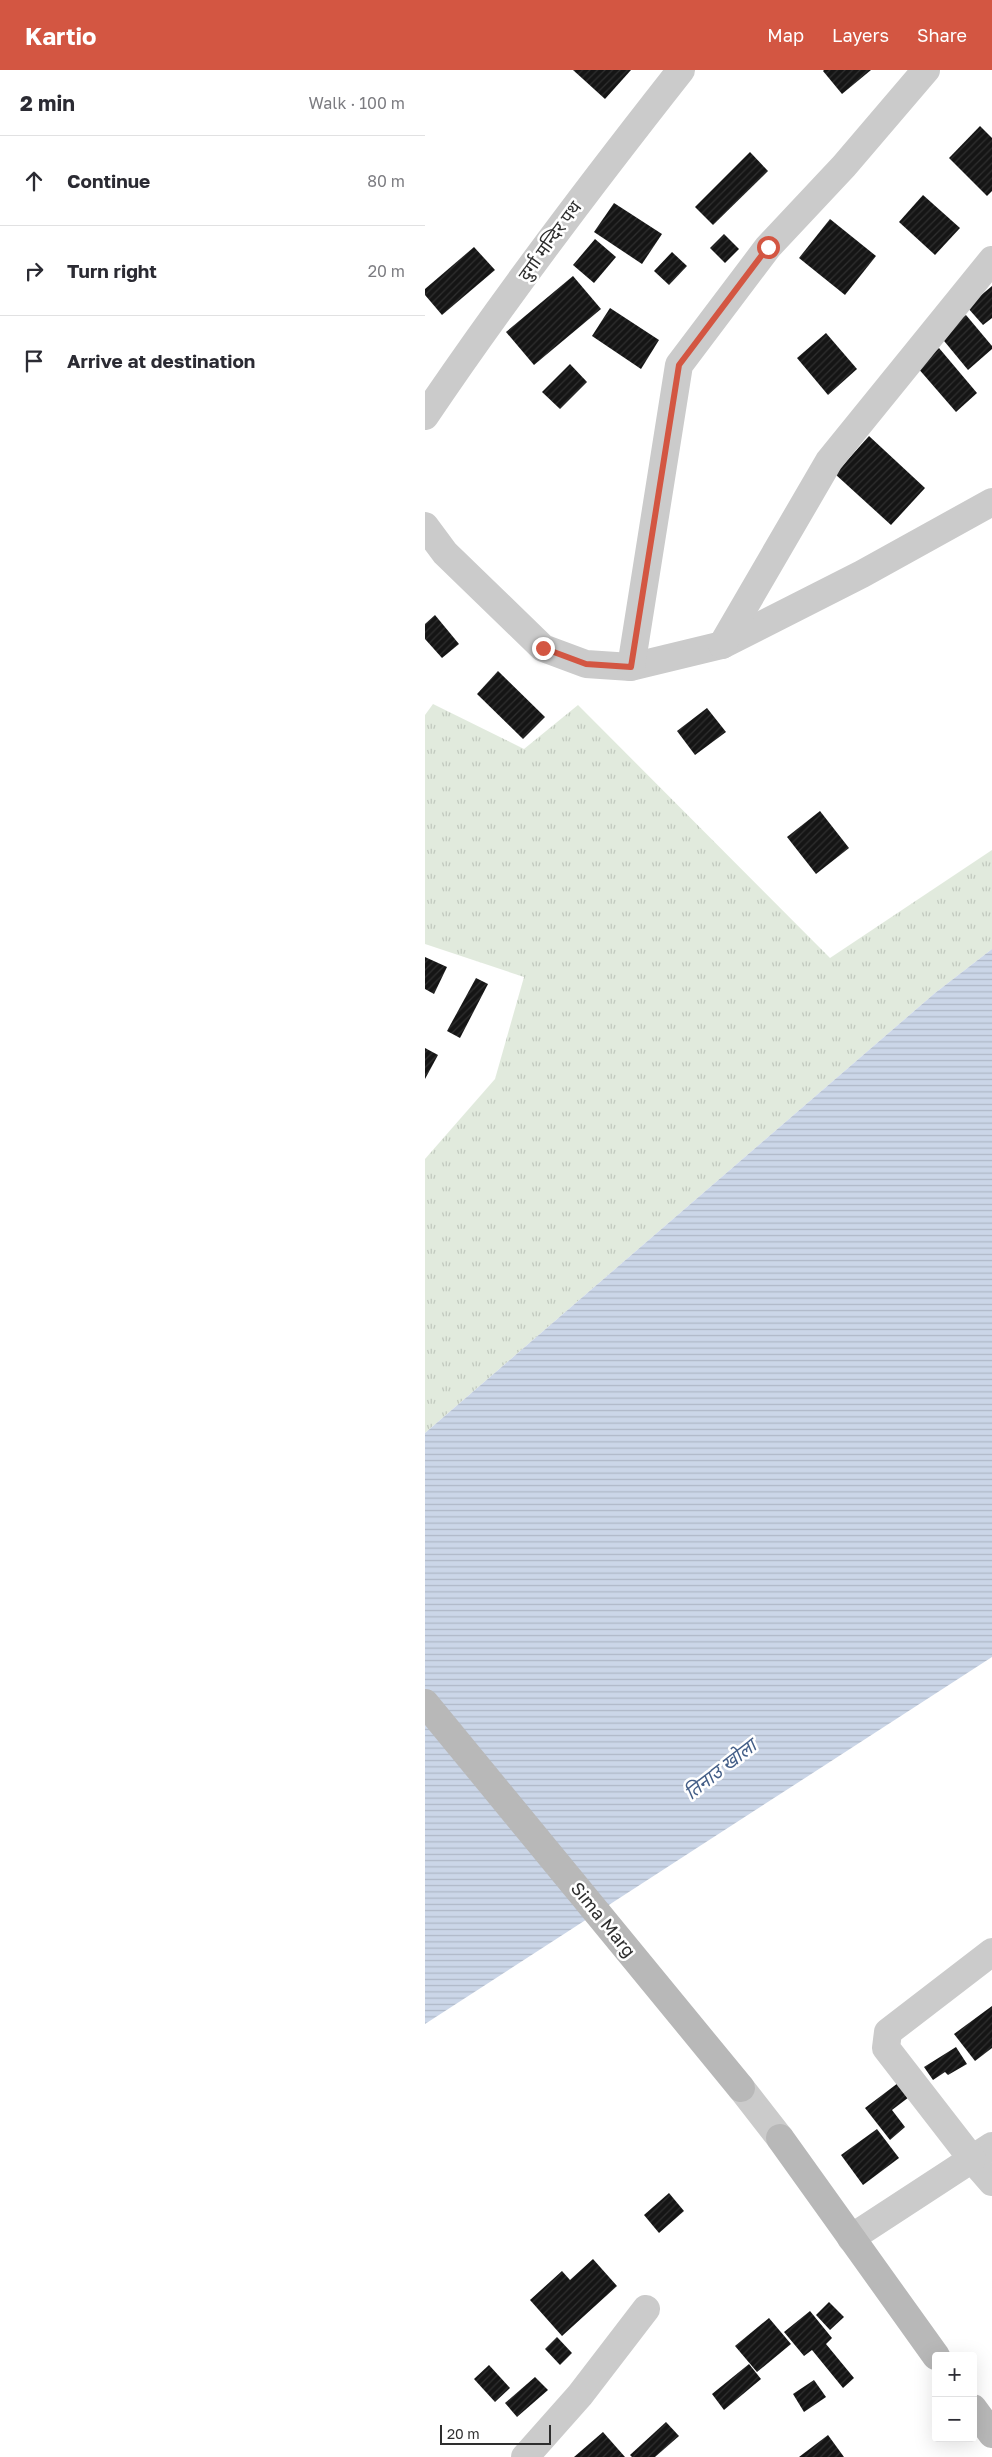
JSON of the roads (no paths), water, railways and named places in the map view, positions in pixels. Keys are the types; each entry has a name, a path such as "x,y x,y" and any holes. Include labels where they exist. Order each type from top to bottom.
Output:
{"street":[{"name":"दुर्गा मन्दिर पथ","path":"425,416 586,190 681,70"},
{"path":"631,667 679,365 768,247 844,166 926,70"},
{"path":"721,645 829,461 992,260"},
{"path":"425,526 445,553 543,648 586,664 631,667 721,645 862,574 992,502"},
{"name":"Sima Marg","path":"425,1702 741,2088 780,2138 851,2238"},
{"path":"992,1952 888,2032 886,2040 887,2048 982,2152 992,2182"},
{"path":"933,2352 851,2238 982,2152"},
{"path":"530,2455 580,2395 646,2309"},
{"path":"977,2413 992,2434"}],"water":[{"name":"तिनाउ खोला","path":"992,949 992,1657 425,2024 425,1433 935,993"}]}
